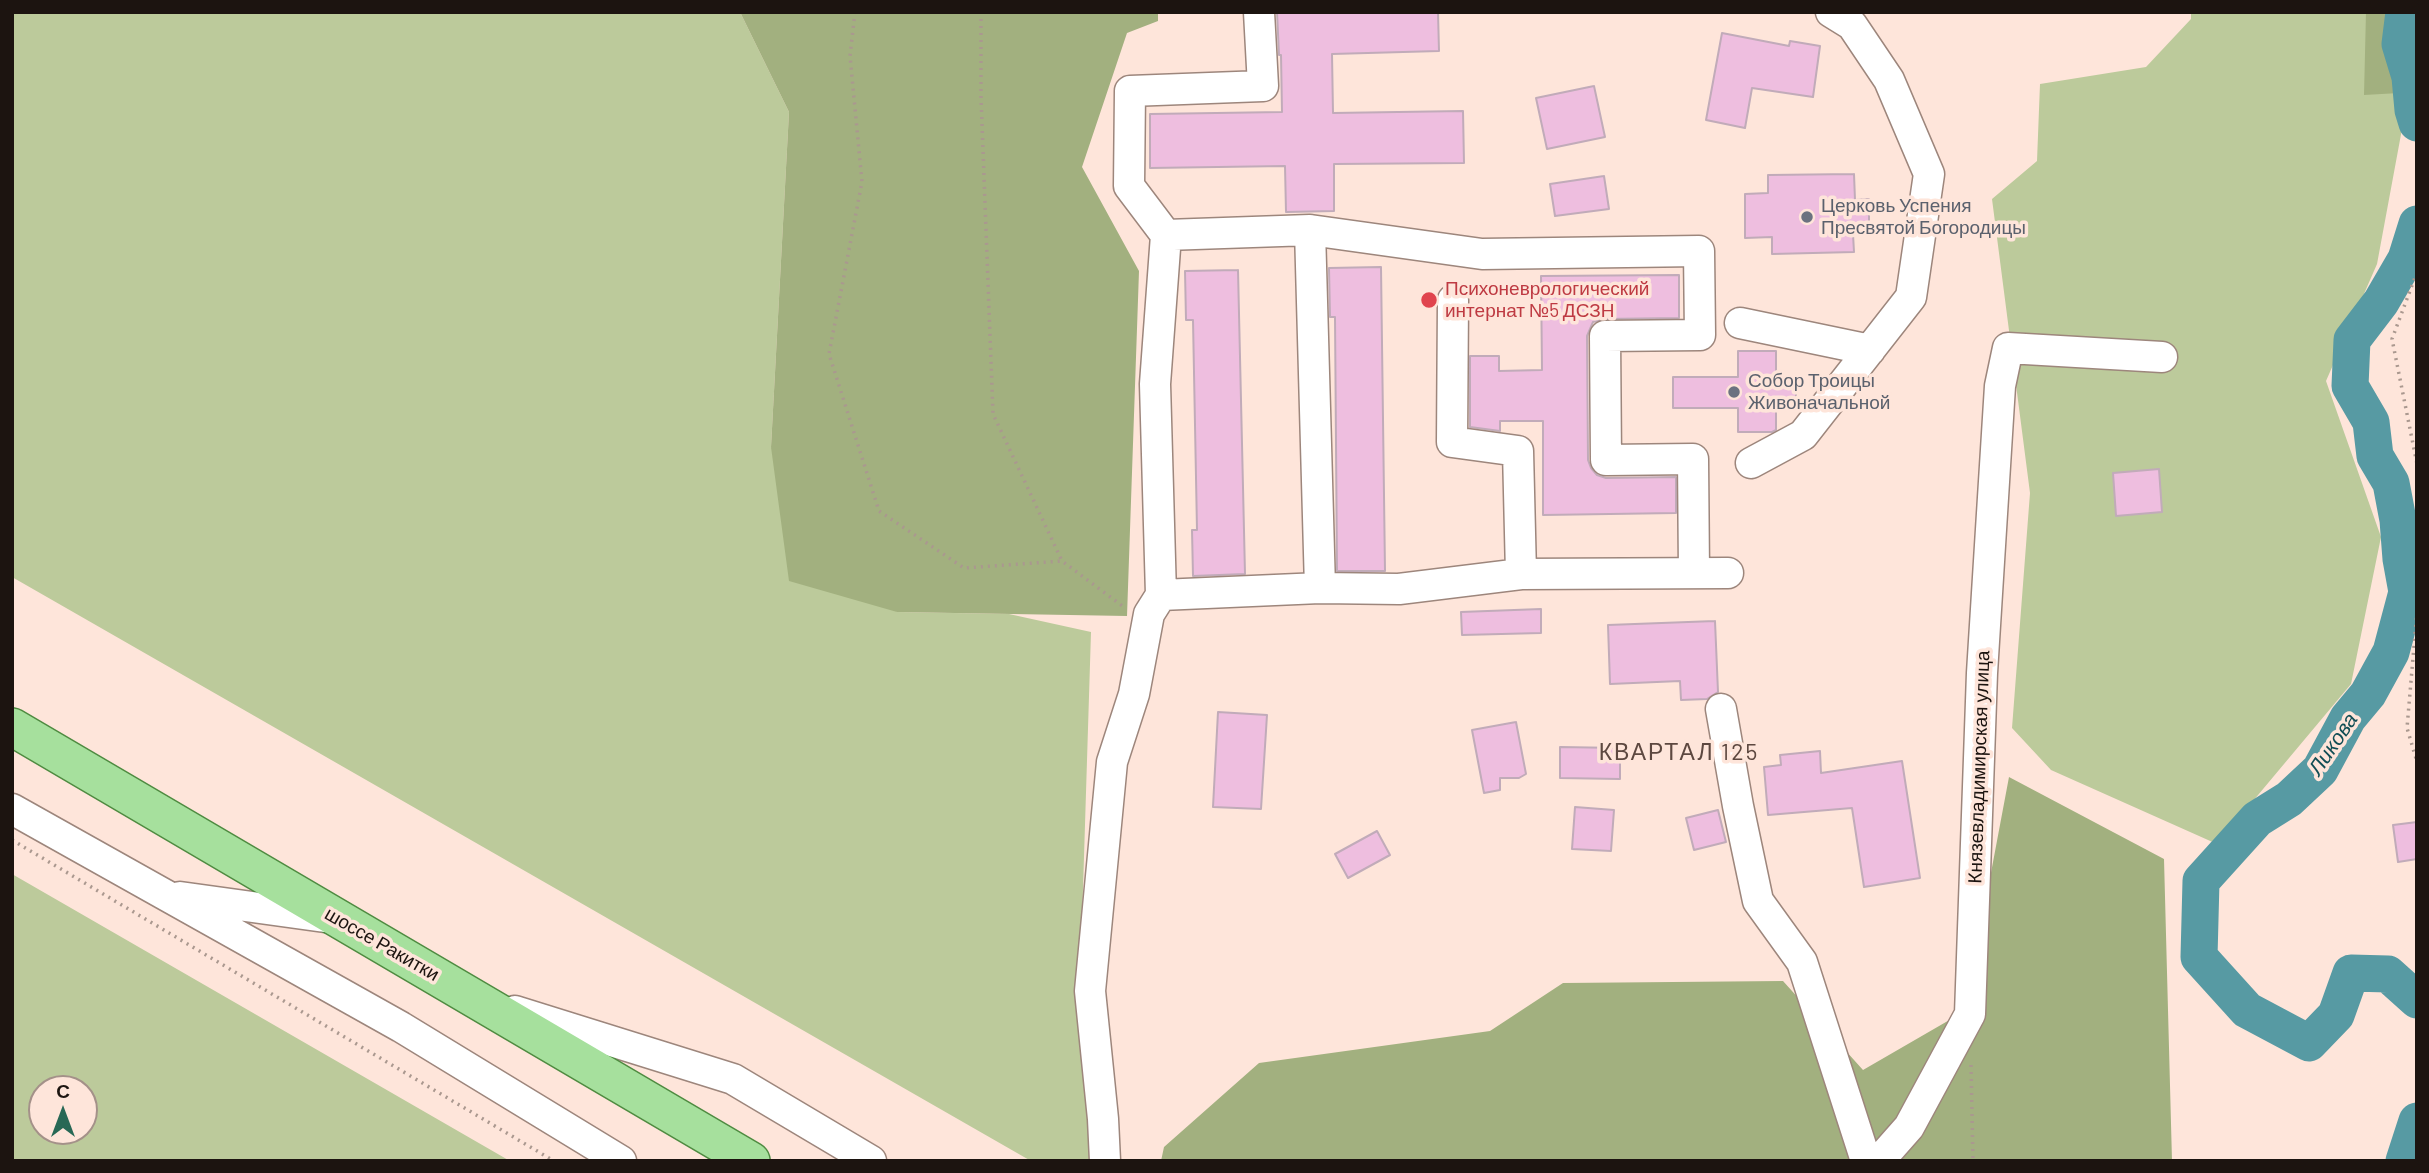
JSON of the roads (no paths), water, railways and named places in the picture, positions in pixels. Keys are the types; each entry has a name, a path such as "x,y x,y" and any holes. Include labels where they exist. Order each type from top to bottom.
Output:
{"main road":[{"name":"шоссе Ракитки","path":"12,727 751,1161"}],"street":[{"path":"1105,1161 1090,991 1112,762 1134,694 1149,614 1161,595 1155,384 1166,236 1129,186 1130,91 1263,86 1259,12"},
{"path":"1751,463 1803,435 1911,298 1929,173 1889,79 1852,25 1831,12"},
{"path":"1166,236 1310,230 1482,254 1699,251 1700,335 1605,336 1606,460 1693,458 1694,573"},
{"path":"1310,230 1314,282 1320,588"},
{"path":"1453,300 1452,442 1518,451 1521,574"},
{"path":"1740,323 1870,350"},
{"name":"Князевладимирская улица","path":"1879,1161 1909,1127 1970,1014 1982,673 2000,386 2008,348 2162,357"},
{"path":"1161,595 1320,588 1399,589 1521,574 1728,573"},
{"path":"1721,709 1758,901 1802,962 1866,1161"},
{"path":"12,808 401,1027 621,1161"},
{"path":"162,894 339,919"},
{"path":"475,999 733,1079 871,1161"}],"waterway":[{"name":"Ликова","path":"2404,12 2400,44 2410,77 2417,123"},
{"name":"Ликова","path":"2417,224 2406,259 2381,302 2352,340 2350,386 2371,422 2375,456 2391,483 2398,520 2407,592 2391,652 2368,694 2348,718 2320,770 2289,799 2257,819 2201,881 2199,957 2247,1010 2309,1043 2336,1015 2351,973 2388,974 2417,1000"},
{"name":"Ликова","path":"2404,1161 2417,1121"}],"place":[{"name":"Церковь Успения Пресвятой Богородицы","path":"1807,217"},
{"name":"Психоневрологический интернат №5 ДСЗН","path":"1429,300"},
{"name":"Собор Троицы Живоначальной","path":"1734,392"}],"district":[{"name":"КВАРТАЛ 125","path":"1679,752"}]}
